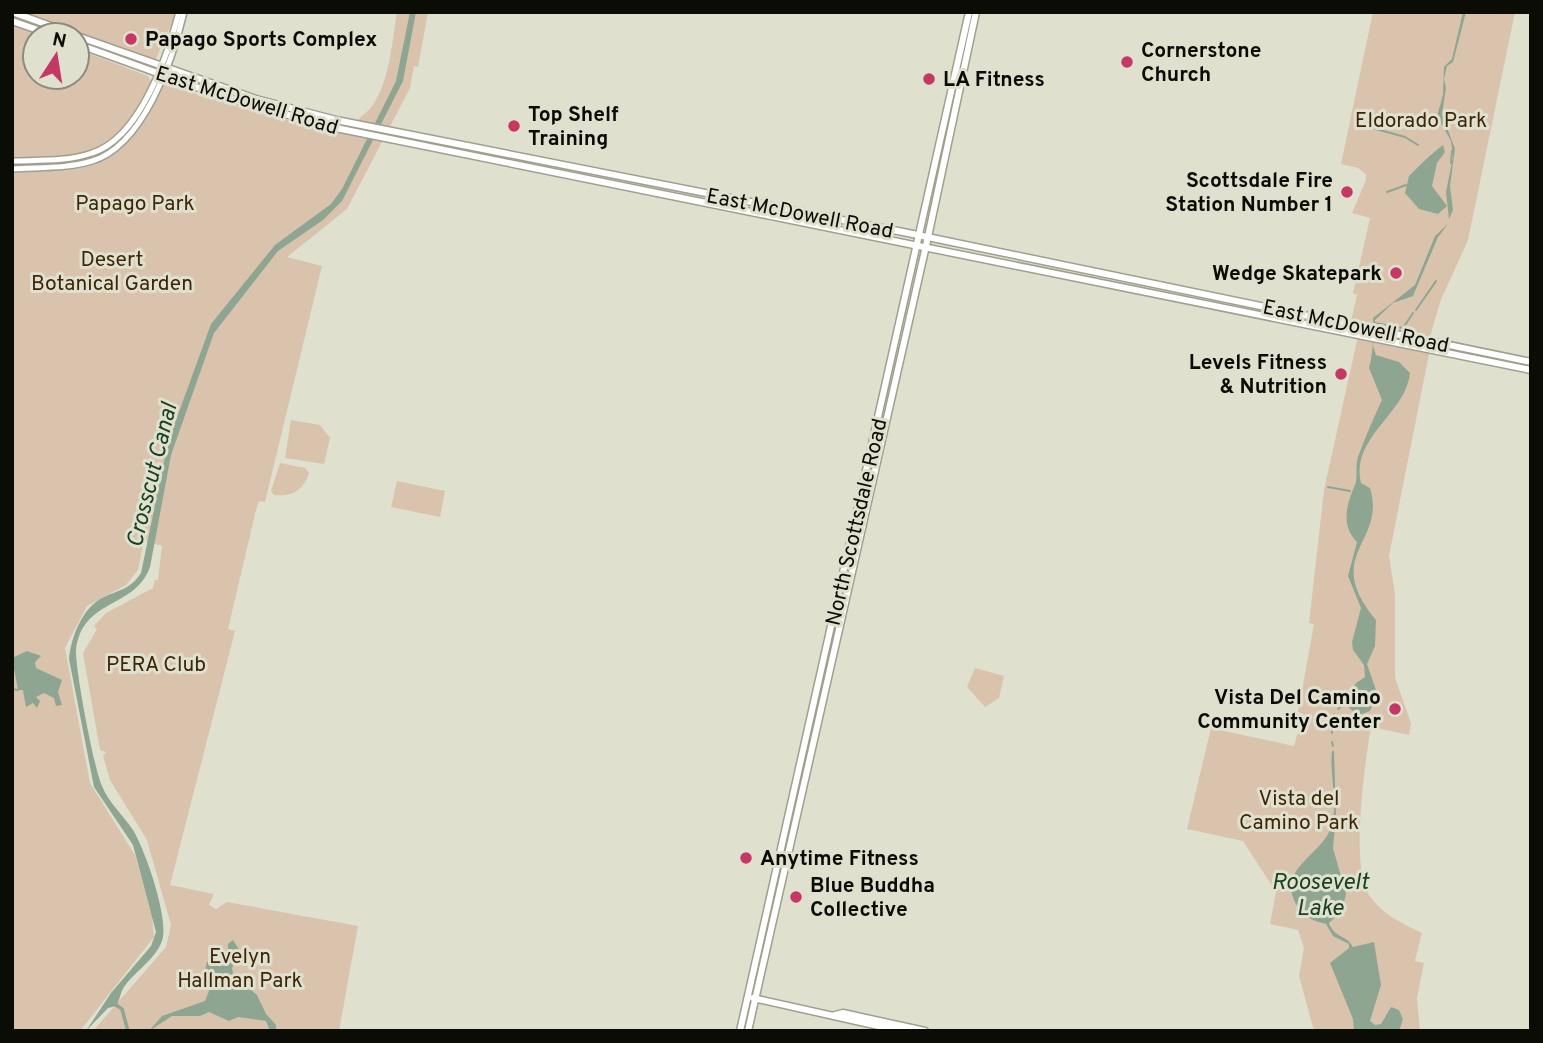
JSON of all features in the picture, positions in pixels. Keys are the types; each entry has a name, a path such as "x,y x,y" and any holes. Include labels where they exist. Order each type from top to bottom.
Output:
{"main road":[{"name":"East McDowell Road","path":"12,12 37,21"},
{"path":"12,161 77,157 110,145 136,119 160,70 179,12"},
{"path":"12,169 78,164 111,153 139,126 184,12"},
{"name":"North Scottsdale Road","path":"748,1031 751,997 969,12"},
{"name":"North Scottsdale Road","path":"740,1031 751,997 926,246 976,12"},
{"name":"East McDowell Road","path":"91,41 237,101 302,119 832,223 926,246 1531,362"},
{"name":"East McDowell Road","path":"91,48 370,131"},
{"path":"237,101 273,104 302,119"},
{"name":"East McDowell Road","path":"832,223 920,235 1371,333"},
{"name":"East McDowell Road","path":"1402,339 1531,370"},
{"path":"751,997 901,1031"},
{"path":"835,1015 843,1013 925,1031"}],"green space":[{"name":"Papago Sports Complex","path":"22,12 177,12 155,61 91,37 91,21 46,21"},
{"path":"397,12 428,12 418,67 414,66 410,88 347,209 287,257 322,266 265,502 259,501 256,510 228,629 235,631 170,885 214,894 209,905 216,909 227,902 358,926 339,1031 93,1031 166,947 171,925 147,840 110,780 103,756 106,752 100,750 83,653 97,629 94,626 106,613 153,588 155,580 158,580 162,546 144,541 138,570 126,585 87,606 65,648 90,783 135,855 152,916 154,937 80,1031 12,1031 12,25 21,28 21,91 91,91 91,54 148,76 150,80 263,114 350,135 358,120 379,95 390,60"},
{"name":"Eldorado Park","path":"1373,12 1515,12 1468,240 1440,302 1430,337 1351,321 1357,295 1353,293 1370,218 1352,213 1366,174 1358,168 1341,164"},
{"name":"Vista del Camino Park","path":"1358,336 1427,351 1429,354 1389,556 1395,594 1395,678 1411,723 1409,735 1371,727 1360,838 1363,881 1369,895 1386,913 1422,933 1415,961 1424,963 1417,998 1420,1031 1314,1031 1299,976 1304,948 1298,930 1270,924 1276,892 1243,841 1187,829 1211,728 1294,746 1303,714 1298,712 1314,624 1309,623 1324,490"},
{"path":"291,420 320,425 330,438 324,464 285,458"},
{"path":"280,463 305,468 309,473 304,484 296,491 286,495 274,495 271,491"},
{"path":"397,481 445,491 440,517 391,507"},
{"path":"975,668 1004,676 999,698 985,707 967,687"}],"water":[{"path":"410,12 416,12 403,81 342,201 323,220 278,251 214,333 171,455 150,567 133,590 98,612 80,633 76,650 79,676 99,776 105,792 133,830 143,852 154,882 163,926 163,937 157,951 124,987 116,1006 108,1008 86,1031 111,993 151,946 156,932 133,845 94,787 69,659 72,642 84,615 96,602 129,586 141,573 168,442 211,324 275,245 331,204 342,189 396,81"},
{"path":"1463,12 1466,12 1453,62 1447,66 1444,79 1446,88 1442,114 1455,149 1450,186 1453,210 1449,219 1446,192 1453,157 1451,141 1437,116 1443,95 1444,67 1452,59"},
{"path":"1443,145 1445,152 1437,163 1432,186 1447,206 1438,214 1419,209 1405,193 1409,176"},
{"path":"1448,224 1438,237 1413,296 1393,303 1375,320 1373,346 1376,355 1399,362 1410,373 1399,401 1363,452 1360,467 1361,483 1370,488 1373,507 1370,523 1354,564 1354,579 1361,598 1376,620 1375,646 1367,664 1377,693 1370,711 1357,716 1344,702 1356,683 1365,677 1364,665 1353,650 1352,642 1361,608 1348,576 1357,542 1348,528 1347,514 1356,482 1358,457 1382,400 1369,368 1373,318 1415,285 1435,236"},
{"path":"27,651 41,656 35,662 36,668 62,680 58,692 62,705 56,706 54,698 44,693 36,697 40,701 37,708 33,703 26,707 23,690 18,690 12,658"},
{"name":"Roosevelt Lake","path":"1332,751 1336,817 1333,848 1346,894 1342,911 1329,923 1334,931 1353,947 1374,942 1381,985 1370,1021 1375,1025 1381,1024 1391,1007 1399,1010 1403,1019 1399,1031 1354,1031 1353,1019 1330,963 1349,948 1349,944 1333,936 1326,924 1305,915 1291,892 1296,871 1319,846 1331,827 1334,808"},
{"path":"233,940 240,951 232,968 233,974 257,995 266,1014 276,1025 276,1031 270,1031 266,1021 238,1017 229,1021 209,1012 200,1016 172,1016 149,1031 162,1016 205,1001 209,991 203,978 207,962 216,958 221,950 228,950 228,944"}],"waterway":[{"path":"1358,124 1405,137 1418,145"},
{"path":"1451,163 1452,151"},
{"path":"1387,192 1406,185"},
{"path":"1416,310 1436,281"},
{"path":"1374,323 1403,328 1413,313"},
{"path":"1328,487 1350,491"},
{"path":"12,689 18,690"},
{"path":"1338,709 1346,703"},
{"path":"1332,733 1334,714"},
{"path":"1332,742 1333,746"},
{"path":"113,1003 122,1009 128,1031"}],"place":[{"name":"Papago Sports Complex","path":"131,39"},
{"name":"Cornerstone Church","path":"1127,62"},
{"name":"LA Fitness","path":"929,79"},
{"name":"Top Shelf Training","path":"514,126"},
{"name":"Scottsdale Fire Station Number 1","path":"1347,192"},
{"name":"Wedge Skatepark","path":"1396,273"},
{"name":"Levels Fitness & Nutrition","path":"1341,374"},
{"name":"Vista Del Camino Community Center","path":"1395,709"},
{"name":"Anytime Fitness","path":"746,858"},
{"name":"Blue Buddha Collective","path":"796,897"}],"park label":[{"name":"Papago Park","path":"135,203"},
{"name":"Desert Botanical Garden","path":"112,271"},
{"name":"PERA Club","path":"156,664"},
{"name":"Evelyn Hallman Park","path":"240,968"}],"water label":[{"name":"Crosscut Canal","path":"151,475"}]}
